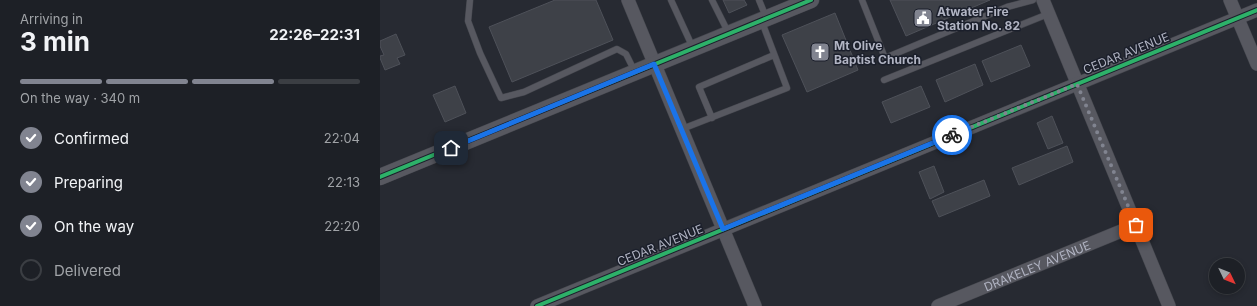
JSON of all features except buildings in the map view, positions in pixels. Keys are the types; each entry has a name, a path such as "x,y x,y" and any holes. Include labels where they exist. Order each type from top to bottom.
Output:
{"street":[{"path":"628,0 755,306"},
{"path":"380,177 811,0"},
{"path":"1043,0 1169,306"},
{"path":"1230,0 1257,64"},
{"name":"CEDAR AVENUE","path":"537,306 1257,10"},
{"name":"DRAKELEY AVENUE","path":"938,306 1136,225"}],"lane":[{"path":"470,0 468,21 480,53 501,98 524,92 617,49 626,54 635,72"},
{"path":"672,0 693,48"},
{"path":"712,0 729,34"},
{"path":"682,129 787,88 774,55 759,0"},
{"path":"862,0 885,58 1007,7 1033,0"},
{"path":"884,80 1048,14"},
{"path":"712,118 700,87 774,55"}],"cycle path":[{"path":"380,177 811,0"},
{"path":"537,306 1257,10"}],"way so far":[{"path":"952,135 1077,84 1136,225"}],"place":[{"name":"Atwater Fire Station No. 82","path":"923,18"},
{"name":"Mt Olive Baptist Church","path":"820,52"}],"route":[{"path":"451,148 654,64 723,229 952,135"}]}
